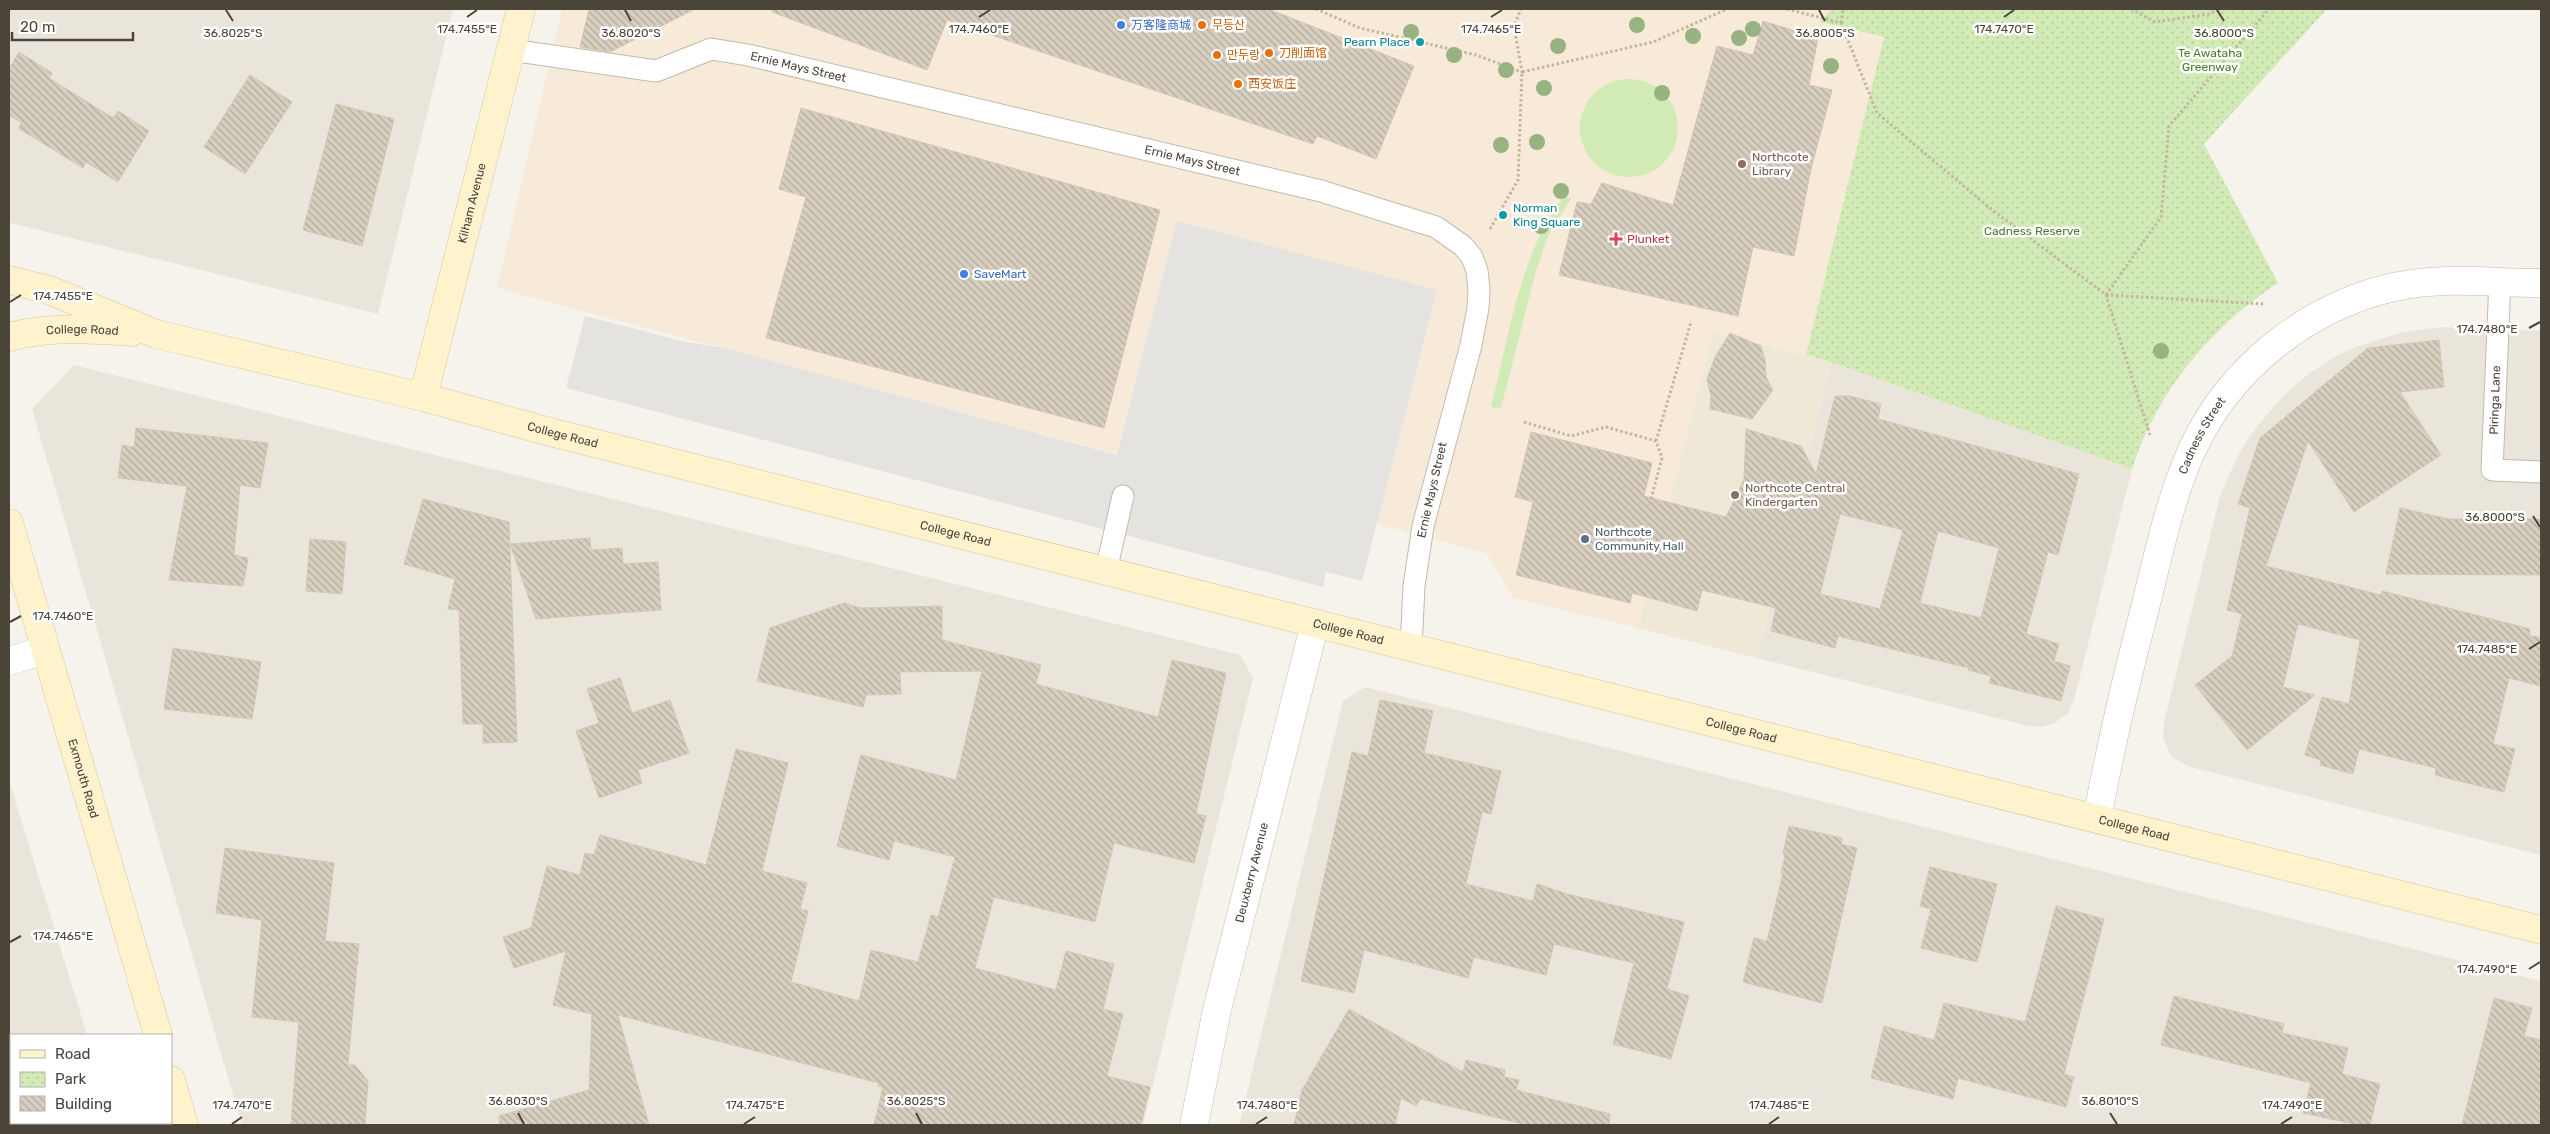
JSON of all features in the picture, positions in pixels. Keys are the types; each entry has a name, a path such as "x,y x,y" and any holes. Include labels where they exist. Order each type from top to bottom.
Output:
{"main road":[{"name":"Kilham Avenue","path":"423,397 521,9"},
{"name":"College Road","path":"9,280 49,290 156,334"},
{"name":"College Road","path":"9,337 51,330 82,328 156,334 423,397 559,434 2541,930"},
{"name":"Exmouth Road","path":"9,523 158,1034"},
{"path":"172,1083 184,1125"}],"street":[{"name":"Cadness Street","path":"2097,819 2113,734 2176,496 2191,452 2205,425 2248,367 2275,344 2307,322 2337,307 2378,292 2418,282 2446,279 2541,283"},
{"name":"Deuxberry Avenue","path":"1194,1125 1218,1010 1315,623"},
{"path":"9,661 45,650"}],"lane":[{"name":"Ernie Mays Street","path":"512,50 656,71 711,49 748,55 1321,191 1436,227 1453,237 1472,257 1478,280 1478,308 1471,345 1422,526 1414,586 1411,648"},
{"name":"Piringa Lane","path":"2500,280 2492,470 2541,472"},
{"path":"1106,571 1124,496"}],"path":[{"path":"1316,9 1360,28 1476,55 1522,72 1653,42 1727,9"},
{"path":"1472,257 1518,180 1522,72 1514,26 1520,9"},
{"path":"1787,9 1842,23"},
{"path":"1843,9 1842,23 1877,113 1991,209 2106,295 2265,304"},
{"path":"2131,9 2154,22 2209,14 2219,9"},
{"path":"2106,295 2161,217 2169,126 2269,9"},
{"path":"2106,295 2150,435"},
{"path":"1651,499 1662,458 1656,441 1691,322"},
{"path":"1524,422 1571,436 1606,427 1656,441"}],"shaded area":[{"path":"9,9 453,9 378,314 11,223 9,221"},
{"path":"562,9 1832,9 1821,23 1884,37 1806,355 1713,332 1638,628 1513,598 1486,553 497,288"},
{"path":"1177,221 1437,290 1362,581 1326,572 1323,587 566,388 585,316 686,342 724,348 1117,455"},
{"path":"2441,327 2541,331 2541,855 2190,767 2172,757 2163,739 2164,722 2220,496 2237,457 2254,430 2286,393 2311,372 2333,358 2355,347 2400,333"},
{"name":"Northcote Central Kindergarten","path":"1713,332 1831,362 1757,658 1638,628"},
{"path":"1831,362 2132,469 2074,700 2068,713 2055,723 2042,727 2029,726 1757,658"},
{"path":"74,365 1240,655 1253,678 1143,1125 242,1125 32,409"},
{"path":"1365,687 2541,981 2541,1125 1239,1125 1343,701"},
{"path":"9,780 87,1034 10,1034 10,1124 114,1125 9,1125"}],"green space":[{"name":"Cadness Reserve","path":"1832,9 2327,9 2204,144 2278,283 2230,320 2208,341 2189,364 2171,388 2156,413 2132,469 1831,362 1806,355 1884,37 1820,22"},
{"path":"1629,79 1648,83 1664,93 1674,109 1678,128 1674,147 1664,163 1648,173 1629,177 1610,173 1594,163 1584,147 1580,128 1584,109 1594,93 1610,83"},
{"path":"1565,196 1571,199 1549,233 1536,271 1501,408 1491,407 1510,325 1527,268 1537,241 1550,217"}],"building":[{"path":"589,9 695,9 610,52 580,47"},
{"path":"773,9 1268,9 1414,66 1376,159 1317,136 1313,144 947,20 927,70 772,12"},
{"name":"Northcote Library","path":"1763,21 1818,38 1809,85 1832,90 1811,169 1794,256 1753,247 1738,316 1559,275 1577,202 1591,204 1602,183 1673,205 1717,46 1753,55"},
{"path":"19,52 52,73 49,78 113,118 118,111 149,131 118,182 86,162 83,168 18,128 22,123 9,115 9,69"},
{"path":"250,75 292,102 245,174 204,147"},
{"path":"336,104 394,119 362,246 303,230"},
{"name":"SaveMart","path":"801,108 1160,210 1104,428 766,338 806,197 779,189"},
{"path":"1730,333 1761,346 1765,360 1766,377 1773,390 1752,419 1710,409 1711,396 1707,379 1715,357"},
{"path":"2439,340 2444,387 2400,392 2441,455 2354,512 2308,441 2266,566 2381,595 2382,591 2530,629 2529,635 2541,638 2541,686 2509,678 2493,744 2515,749 2504,792 2435,775 2436,768 2359,749 2353,774 2320,765 2321,760 2305,755 2322,697 2349,704 2360,640 2298,624 2283,687 2315,695 2247,750 2195,685 2232,656 2242,614 2227,610 2250,508 2238,504 2260,438 2368,348"},
{"path":"1835,396 1849,396 1881,404 1878,419 2079,474 2058,555 2048,552 2026,634 2059,644 2054,661 2070,666 2061,701 1989,683 1991,676 1968,670 1969,668 1838,636 1835,648 1771,631 1776,608 1702,590 1697,611 1632,593 1630,603 1516,575 1533,502 1515,497 1531,432 1652,463 1644,496 1726,517 1744,479 1746,429 1801,446 1816,474","holes":["1840,514 1903,530 1880,609 1820,594","1938,531 1999,548 1981,618 1920,603"]},
{"path":"136,428 268,443 260,488 240,485 234,555 248,558 243,586 169,580 187,486 118,478 122,445 134,447"},
{"path":"423,499 509,522 517,742 483,743 483,724 463,724 459,610 448,609 455,579 404,564"},
{"path":"2400,508 2449,519 2541,519 2541,575 2386,574"},
{"path":"590,538 591,550 622,548 623,564 658,562 661,610 536,619 510,544"},
{"path":"310,539 346,542 342,594 306,591"},
{"path":"844,603 860,608 942,606 942,640 1041,665 1036,684 1158,717 1172,660 1226,673 1196,814 1206,816 1194,863 1114,843 1095,922 994,897 975,968 1056,990 1066,951 1114,964 1103,1009 1123,1014 1107,1076 1150,1087 1141,1125 874,1125 883,1087 878,1086 879,1083 618,1015 649,1125 500,1125 499,1116 589,1090 592,1014 553,1005 566,951 514,968 503,937 531,928 547,866 580,875 585,853 594,855 600,835 706,865 736,749 788,763 762,871 807,883 800,909 808,911 791,982 859,1001 871,950 918,962 931,915 938,917 955,857 894,841 889,860 837,846 861,755 956,780 982,671 900,672 901,694 866,695 863,707 757,681 770,628"},
{"path":"173,648 261,662 252,719 164,709"},
{"path":"620,678 632,713 670,700 689,753 638,770 642,783 599,798 576,731 599,723 587,689"},
{"path":"1380,700 1433,711 1424,753 1501,771 1491,814 1482,812 1466,884 1533,901 1537,884 1567,894 1684,922 1667,989 1689,996 1671,1059 1613,1044 1634,963 1554,944 1546,975 1474,957 1468,978 1364,950 1354,993 1301,981 1352,752 1368,756"},
{"path":"1789,826 1842,838 1841,844 1857,848 1822,1003 1743,982 1754,938 1767,941 1783,873 1781,873 1785,855 1783,854"},
{"path":"225,848 334,863 325,941 359,944 348,1065 355,1065 368,1081 365,1125 291,1125 299,1022 252,1017 262,920 216,913"},
{"path":"1930,867 1997,884 1977,962 1921,948 1931,909 1920,906"},
{"path":"2056,906 2104,919 2064,1074 2074,1077 2066,1107 1958,1078 1953,1099 1871,1078 1884,1026 1934,1040 1944,1003 2025,1022"},
{"path":"2174,996 2284,1024 2282,1033 2348,1048 2342,1074 2380,1084 2370,1125 2358,1125 2303,1113 2311,1083 2161,1045"},
{"path":"2494,998 2532,1008 2524,1036 2541,1040 2541,1125 2462,1125"},
{"path":"1349,1009 1463,1072 1466,1060 1505,1070 1504,1077 1519,1080 1516,1090 1610,1114 1609,1125 1527,1125 1420,1099 1416,1106 1401,1098 1395,1125 1294,1125 1302,1090"}],"place":[{"name":"万客隆商城","path":"1121,25"},
{"name":"무등산","path":"1202,25"},
{"name":"Pearn Place","path":"1420,42"},
{"name":"刀削面馆","path":"1269,53"},
{"name":"만두랑","path":"1217,55"},
{"name":"西安饭庄","path":"1238,84"},
{"name":"Northcote Library","path":"1742,164"},
{"name":"Norman King Square","path":"1503,215"},
{"name":"Plunket","path":"1616,239"},
{"name":"SaveMart","path":"964,274"},
{"name":"Northcote Central Kindergarten","path":"1735,495"},
{"name":"Northcote Community Hall","path":"1585,539"}],"park label":[{"name":"Te Awataha Greenway","path":"2210,60"}]}
